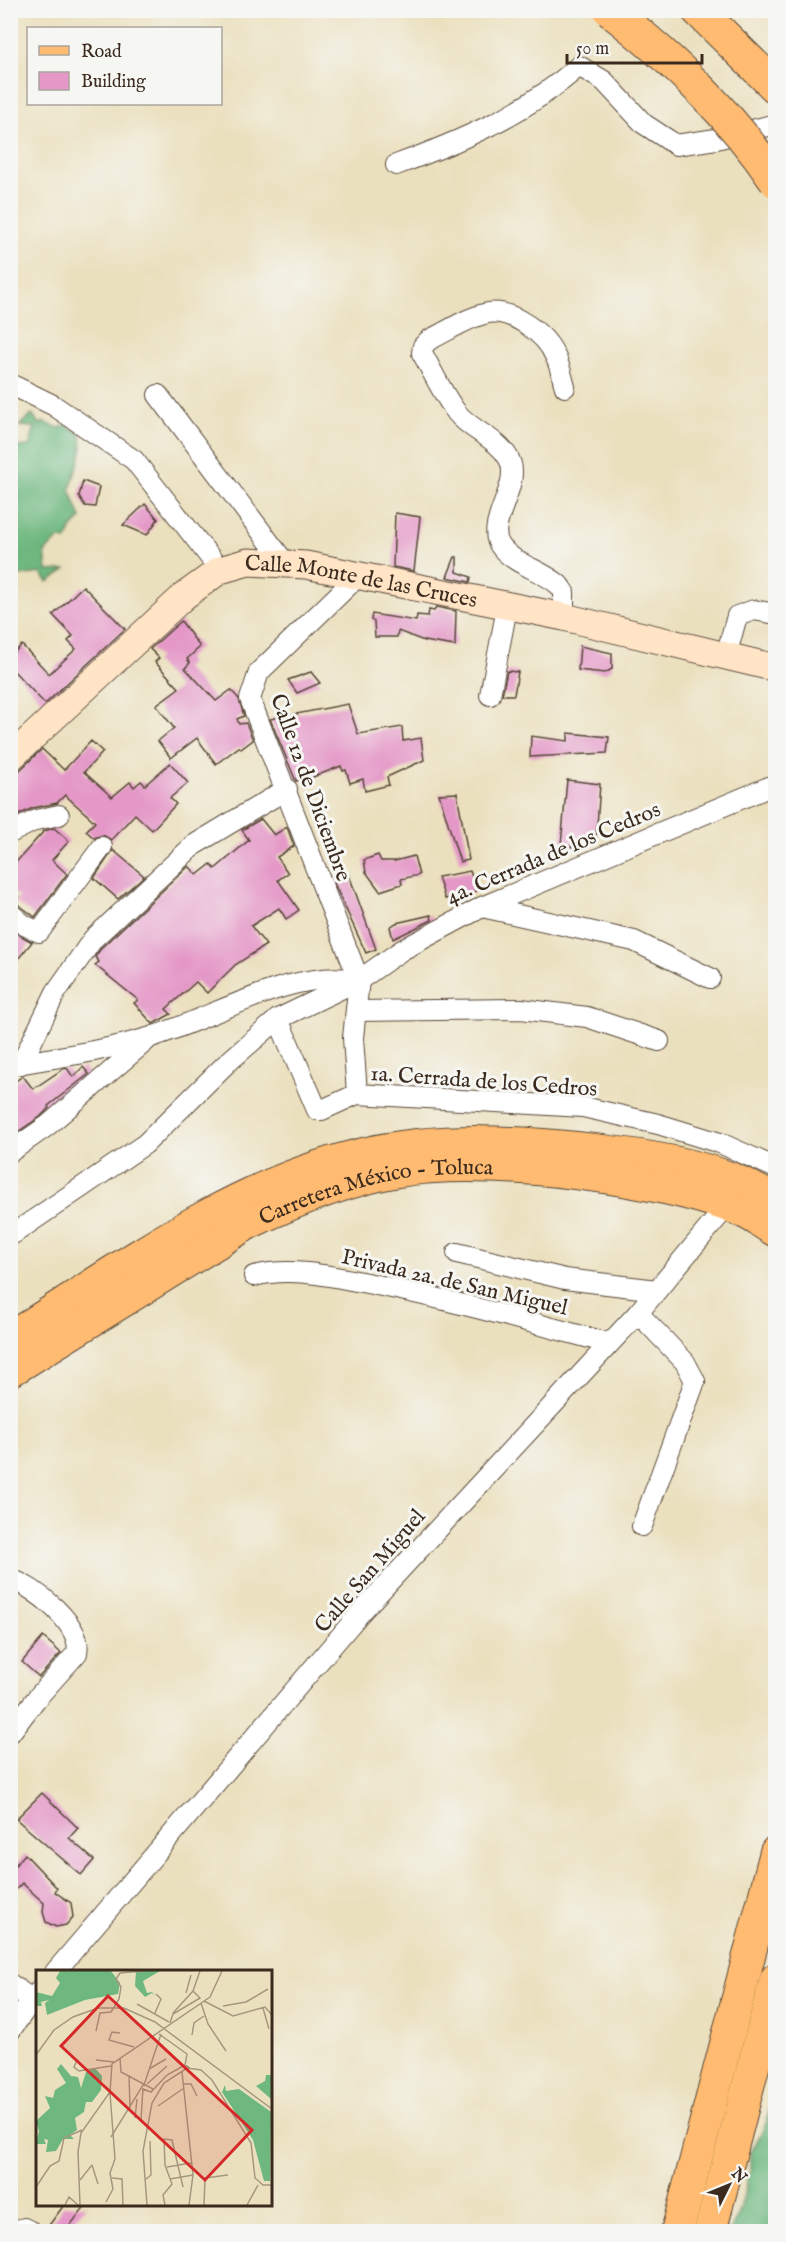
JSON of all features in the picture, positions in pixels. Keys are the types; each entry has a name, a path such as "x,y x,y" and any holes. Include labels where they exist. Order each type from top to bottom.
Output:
{"highway":[{"path":"610,10 663,52 724,113 776,181"},
{"path":"698,10 776,87"}],"main road":[{"name":"Carretera México - Toluca","path":"10,1338 144,1254 230,1204 306,1172 388,1150 499,1143 561,1146 640,1156 696,1168 758,1190 776,1202"},
{"name":"Carretera México - Toluca","path":"10,1371 248,1224 288,1205 361,1180 399,1171 492,1167 559,1172 664,1188 726,1206 752,1216 776,1231"},
{"path":"677,2232 776,1852"},
{"path":"710,2232 776,1979"}],"street":[{"path":"396,165 464,139 550,92 579,66 604,81 645,124 675,145 716,139 776,124"},
{"path":"564,387 555,354 547,343 511,316 491,312 480,315 429,340 423,346 422,353 458,414 499,447 508,458 513,470 495,533 499,545 508,554 559,585 564,592 564,617"},
{"path":"10,384 53,405 134,460 220,570"},
{"path":"158,395 285,562"},
{"name":"Calle Monte de las Cruces","path":"10,758 184,596 220,570 248,562 285,562 507,608 564,617 776,668"},
{"name":"Calle 12 de Diciembre","path":"358,576 259,672 250,699 287,789 358,980"},
{"path":"490,695 507,608"},
{"path":"726,656 737,616 754,610 776,614"},
{"name":"4a. Cerrada de los Cedros","path":"10,1236 145,1144 227,1063 278,1019 358,980 402,950 482,907 776,784"},
{"path":"16,1065 56,992 93,939 194,845 287,789"},
{"path":"10,833 36,820 58,815"},
{"path":"10,913 24,925 39,932 102,847"},
{"path":"482,907 634,941 710,978"},
{"path":"16,1065 151,1037 305,981 347,978 358,980 353,1038 357,1094"},
{"path":"356,1011 521,1009 587,1017 659,1041"},
{"name":"1a. Cerrada de los Cedros","path":"278,1019 317,1110 322,1110 357,1094 583,1107 658,1124 720,1143 776,1168"},
{"path":"10,1152 47,1126 151,1037"},
{"name":"Calle San Miguel","path":"57,1970 361,1612 638,1313 726,1206"},
{"path":"457,1252 565,1279 657,1290"},
{"name":"Privada 2a. de San Miguel","path":"254,1276 269,1272 334,1277 420,1293 608,1343"},
{"path":"638,1313 686,1362 695,1381 642,1526"},
{"path":"10,1579 22,1582 52,1607 69,1623 77,1635 77,1653 36,1699 10,1733"},
{"path":"10,1984 34,1996 10,2031"}],"green space":[{"path":"32,415 40,425 43,422 59,428 66,425 81,434 82,452 70,489 81,518 71,529 67,540 58,539 45,552 47,571 65,570 48,582 41,573 19,576 11,586 10,447 29,446 35,427 19,426"},
{"path":"775,2085 775,2231 730,2231 739,2213 750,2172 750,2154 766,2124"}],"building":[{"path":"83,481 99,487 95,507 85,506 79,496"},
{"path":"145,504 158,519 147,535 123,525"},
{"path":"395,513 420,517 414,571 393,567"},
{"path":"457,557 457,572 471,577 470,582 447,577"},
{"path":"83,586 125,629 45,704 10,667 10,656 22,645 49,674 76,649 68,641 73,636 53,615"},
{"path":"436,607 456,611 455,646 424,641 398,631 397,637 375,637 372,614 416,621 417,615 428,616 429,610 434,611"},
{"path":"181,621 200,647 187,659 190,663 185,668 216,701 231,690 239,699 244,716 237,719 239,724 246,723 253,740 216,764 197,738 171,758 158,741 174,728 156,705 179,688 155,662 159,658 150,649"},
{"path":"580,646 612,653 612,669 605,673 578,670"},
{"path":"507,671 518,672 514,695 502,695"},
{"path":"311,672 320,683 297,693 288,680"},
{"path":"348,704 358,734 402,727 403,741 421,738 424,760 387,777 389,785 365,791 363,779 350,783 346,770 343,771 341,766 303,781 302,779 296,781 270,719"},
{"path":"568,733 609,737 607,753 530,757 531,736 568,741"},
{"path":"91,741 103,752 84,772 112,797 130,782 134,787 141,781 145,785 170,763 188,783 170,798 176,804 152,830 135,814 111,840 103,835 94,838 86,831 95,822 65,795 57,803 33,808 10,819 10,780 20,770 42,749 64,770"},
{"path":"567,780 600,784 596,840 575,847 561,845"},
{"path":"457,793 469,860 460,862 439,794"},
{"path":"261,819 274,835 287,827 294,846 277,857 288,873 278,880 299,910 286,919 279,908 251,926 266,945 235,965 207,993 196,982 166,1009 171,1014 153,1024 134,1003 138,1000 95,965 99,962 95,957 102,947 189,866 197,875 211,864 215,869 249,840 242,830"},
{"path":"54,828 69,841 52,860 67,874 35,917 15,902 19,897 10,890 10,869 44,831"},
{"path":"113,850 144,876 118,899 94,878"},
{"path":"378,855 381,861 395,861 414,856 419,875 401,879 402,884 380,891 366,872 364,860"},
{"path":"470,871 477,891 445,899 438,877"},
{"path":"349,875 376,949 366,953 334,883"},
{"path":"431,915 432,920 393,939 390,927 396,923"},
{"path":"10,929 32,942 10,969"},
{"path":"83,1067 89,1074 48,1106 49,1108 40,1117 10,1137 10,1085 23,1076 33,1089 63,1069 67,1068 73,1077"},
{"path":"43,1637 61,1653 39,1677 22,1662"},
{"path":"42,1793 78,1828 69,1838 94,1860 81,1875 16,1819"},
{"path":"25,1854 57,1888 55,1892 71,1903 73,1917 66,1925 56,1927 46,1922 43,1912 44,1903 22,1883 10,1896 10,1871"},
{"path":"63,2206 85,2206 65,2232 44,2232"}]}
